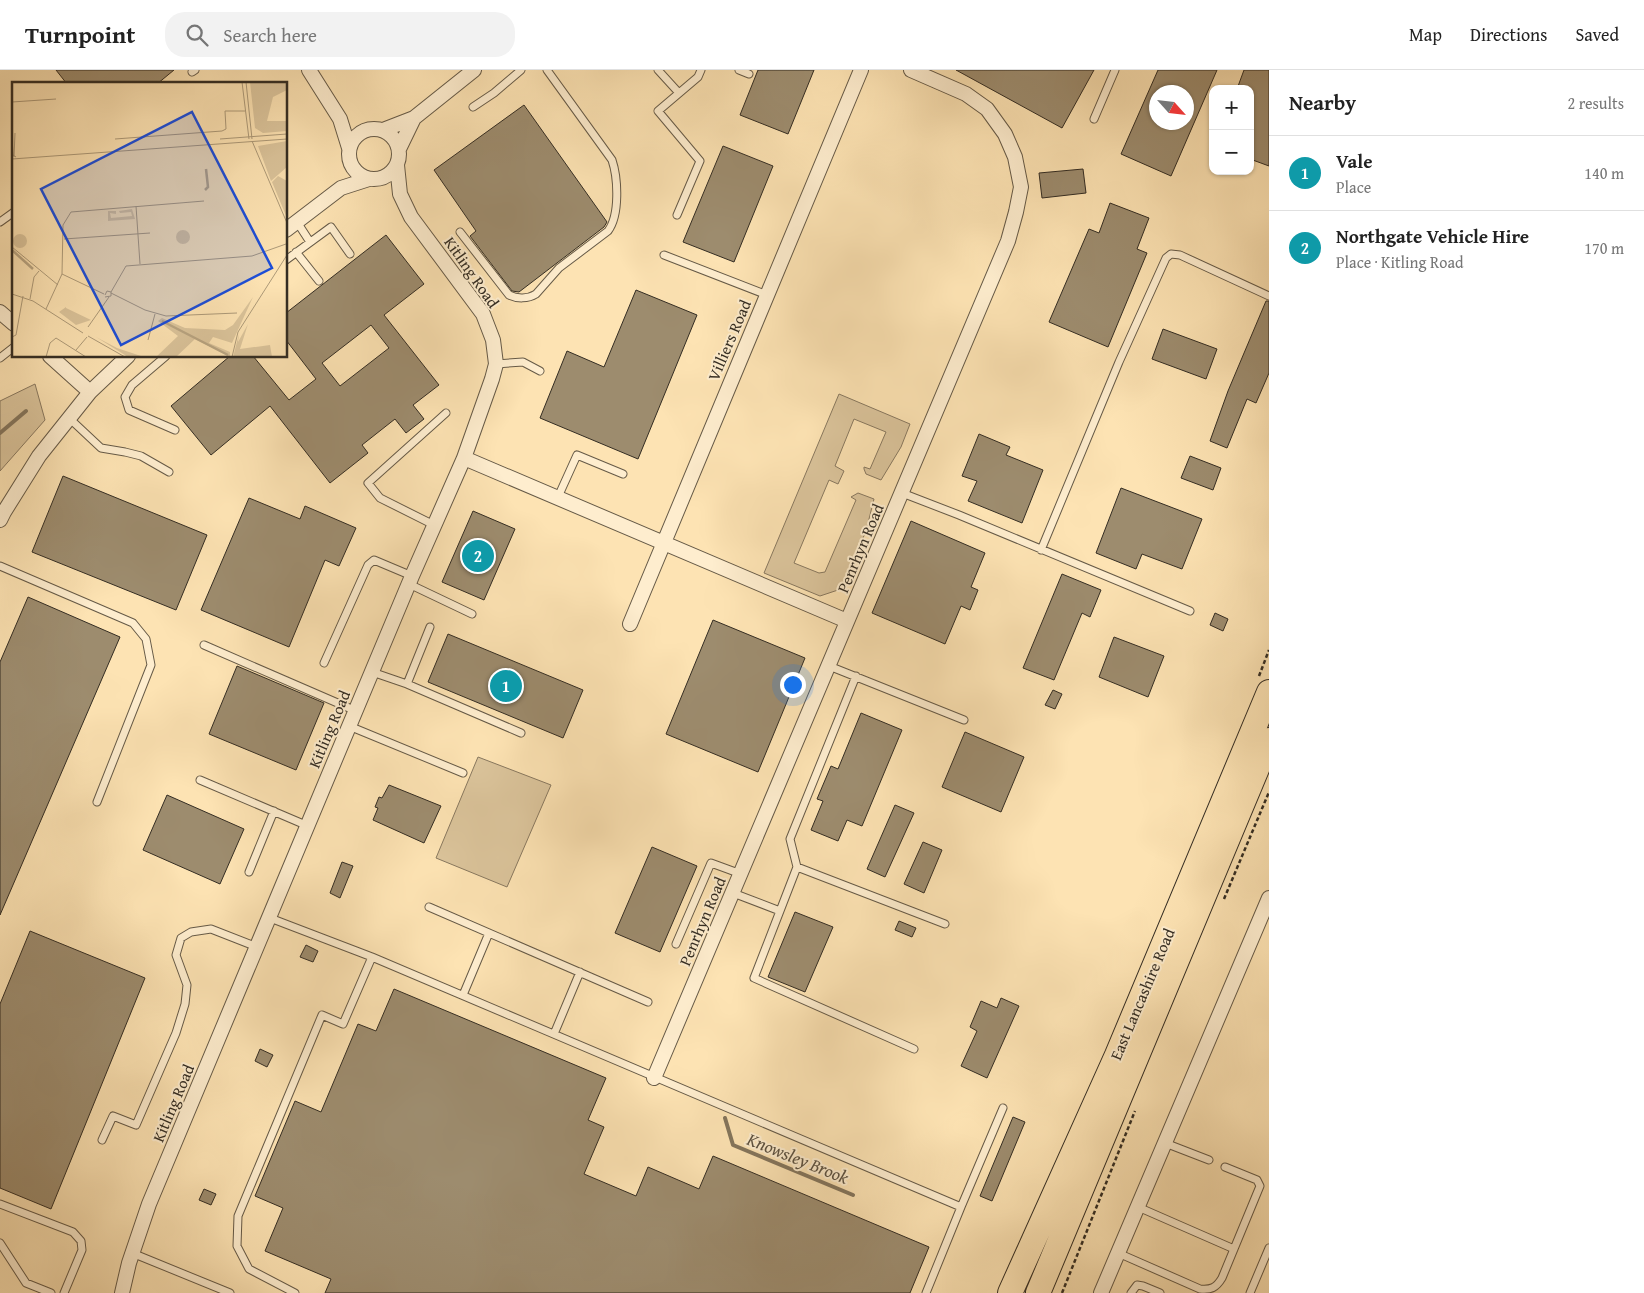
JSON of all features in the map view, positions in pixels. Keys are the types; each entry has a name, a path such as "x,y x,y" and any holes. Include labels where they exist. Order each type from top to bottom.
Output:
{"highway":[{"name":"East Lancashire Road","path":"1010,1293 1113,1064 1269,692"},
{"name":"East Lancashire Road","path":"1038,1293 1269,740"}],"street":[{"path":"309,70 340,119 349,148"},
{"path":"384,130 414,118 474,70"},
{"name":"Villiers Road","path":"630,624 861,70"},
{"name":"Penrhyn Road","path":"654,1078 830,666 847,621 1008,241 1016,212 1021,187 1015,157 1005,134 987,110 966,94 929,74 911,70"},
{"path":"399,149 414,118"},
{"path":"292,226 341,188 385,176 392,172 397,165 399,149 396,141 390,134 377,128 365,129 340,119"},
{"path":"365,129 352,140 348,155 350,163 361,176 373,179 400,194"},
{"path":"341,188 350,163"},
{"name":"Kitling Road","path":"122,1293 132,1253 149,1204 434,525 464,458 496,364 493,340 483,314 411,218 400,194 397,165"},
{"path":"0,312 12,322"},
{"path":"52,358 90,392"},
{"path":"0,520 39,456 90,392 126,358"},
{"path":"464,458 847,621"},
{"path":"1101,1293 1269,898"}],"lane":[{"path":"472,107 521,70"},
{"path":"460,232 509,295 522,298 531,297 536,294 559,268 608,231 612,225 615,216 617,186 612,160 547,70"},
{"path":"658,70 679,94"},
{"path":"677,215 700,161 658,111 698,77 701,70"},
{"path":"739,70 748,74"},
{"path":"1094,119 1115,70"},
{"path":"0,222 12,213"},
{"path":"292,226 310,242"},
{"path":"288,258 330,227 350,254"},
{"path":"296,252 319,281"},
{"path":"1041,550 1166,258 1171,254 1180,255 1269,296"},
{"path":"664,255 767,295"},
{"path":"0,358 12,349"},
{"path":"164,358 132,385 125,397 129,410 175,430"},
{"path":"496,364 523,362 540,371"},
{"path":"434,525 380,498 368,483 446,413"},
{"path":"69,418 101,448 141,456 169,472"},
{"path":"558,497 577,455 623,474"},
{"path":"902,493 1190,610"},
{"path":"324,663 368,564 374,560 472,614"},
{"path":"0,566 133,623 146,639 151,665 96,802"},
{"path":"407,684 430,627"},
{"path":"204,645 356,711"},
{"path":"830,666 964,720"},
{"path":"372,672 407,684 521,734"},
{"path":"856,676 790,839 797,867 754,978 914,1049"},
{"path":"350,726 464,773"},
{"path":"200,780 308,826"},
{"path":"249,872 274,811"},
{"path":"676,944 711,863 741,874"},
{"path":"797,867 945,924"},
{"path":"733,893 780,911"},
{"path":"430,907 648,1002"},
{"path":"270,918 463,995 654,1078 961,1207"},
{"path":"102,1140 113,1116 136,1126 176,1033 185,1004 187,985 176,955 181,938 191,932 211,929 257,947"},
{"path":"463,995 489,933"},
{"path":"295,1293 249,1269 237,1246 238,1216 322,1015 343,1024 372,958"},
{"path":"554,1034 580,972"},
{"path":"926,1293 1003,1108"},
{"path":"1165,1143 1209,1160"},
{"path":"1118,1253 1200,1289 1209,1290 1216,1287 1222,1278 1260,1186 1257,1180 1225,1167"},
{"path":"0,1204 73,1232 81,1240 82,1250 64,1293"},
{"path":"1138,1207 1234,1249"},
{"path":"0,1244 26,1283 51,1293"},
{"path":"1250,1293 1269,1248"},
{"path":"132,1253 230,1293"},
{"path":"1131,1293 1137,1285 1160,1293"}],"path":[{"path":"1223,901 1269,792"},
{"path":"1062,1293 1136,1110"}],"shaded area":[{"path":"35,384 45,420 0,471 0,401"},
{"path":"839,394 910,424 901,447 881,480 866,474 864,467 870,469 886,432 854,419 835,466 844,471 838,484 829,480 794,563 819,573 825,572 856,500 851,497 858,493 874,499 866,531 841,589 820,596 764,573"},
{"path":"478,757 551,785 507,887 436,858"}],"building":[{"path":"56,70 174,70 159,82 65,82"},
{"path":"758,70 814,70 788,134 740,115"},
{"path":"956,70 1094,70 1062,128"},
{"path":"1158,70 1217,70 1194,123 1194,85 1151,85"},
{"path":"1244,70 1269,70 1269,166 1254,160 1254,85 1238,85"},
{"path":"1149,90 1149,130 1191,130 1171,176 1121,154"},
{"path":"524,105 607,222 604,227 519,292 512,291 470,236 476,231 434,170"},
{"path":"723,146 773,166 734,262 683,242"},
{"path":"1083,169 1086,193 1042,198 1039,173"},
{"path":"1110,203 1149,218 1137,249 1147,253 1108,347 1049,322 1089,229 1099,233"},
{"path":"386,235 424,284 384,315 439,385 413,405 424,419 406,433 395,419 362,445 368,453 330,483 270,406 211,455 171,406 228,358 255,358 289,400 316,379 288,343 288,311","holes":["371,325 389,348 340,386 322,363"]},
{"path":"636,290 697,315 638,459 540,418 567,351 604,367"},
{"path":"1266,301 1269,301 1269,373 1256,403 1247,399 1227,448 1210,441 1228,391"},
{"path":"1163,329 1217,349 1206,379 1152,359"},
{"path":"979,434 1010,447 1006,455 1043,470 1022,523 968,501 977,481 962,476"},
{"path":"1190,456 1221,468 1213,490 1181,478"},
{"path":"63,476 207,535 176,610 32,552"},
{"path":"1121,488 1202,519 1182,569 1142,554 1136,569 1096,553"},
{"path":"249,498 300,519 305,506 356,528 339,566 325,560 289,647 201,610"},
{"path":"473,511 515,529 484,600 442,582"},
{"path":"911,521 985,553 971,587 978,590 970,610 961,606 945,644 872,613"},
{"path":"1062,574 1101,590 1090,617 1082,613 1054,680 1023,668"},
{"path":"28,597 120,637 0,915 0,662"},
{"path":"1215,613 1228,619 1223,631 1210,625"},
{"path":"713,620 805,658 758,772 666,734"},
{"path":"448,634 583,690 563,738 428,682"},
{"path":"1114,637 1164,656 1148,697 1099,677"},
{"path":"237,666 324,703 296,770 209,734"},
{"path":"1053,690 1062,694 1055,709 1045,705"},
{"path":"861,713 902,730 862,826 847,820 838,841 811,830 823,801 817,799 831,766 838,769"},
{"path":"965,732 1024,757 1001,812 942,787"},
{"path":"389,785 441,806 424,843 373,820 378,808 375,807 379,797 382,798"},
{"path":"167,795 244,829 220,884 143,850"},
{"path":"895,805 914,813 885,877 867,869"},
{"path":"923,842 942,850 924,893 904,884"},
{"path":"652,847 697,866 660,952 615,933"},
{"path":"342,862 353,866 340,898 330,893"},
{"path":"795,912 833,927 805,992 768,977"},
{"path":"899,921 916,928 912,937 895,930"},
{"path":"30,931 145,978 51,1209 0,1188 0,1004"},
{"path":"306,945 318,951 313,962 300,957"},
{"path":"394,989 606,1078 588,1120 604,1127 584,1174 636,1196 648,1167 699,1189 713,1156 929,1247 910,1293 325,1293 331,1279 265,1251 283,1208 255,1196 295,1101 321,1112 358,1024 376,1031"},
{"path":"1001,998 1019,1006 987,1078 961,1066 977,1031 970,1027 981,1001 997,1008"},
{"path":"260,1049 273,1055 267,1067 255,1061"},
{"path":"1013,1117 1025,1122 992,1201 980,1196"},
{"path":"204,1189 216,1194 211,1205 199,1200"}],"waterway":[{"path":"0,433 26,411"},
{"name":"Knowsley Brook","path":"725,1118 733,1145 853,1195"}],"place":[{"name":"Northgate Vehicle Hire","path":"478,556"},
{"name":"Vale","path":"506,686"}]}
